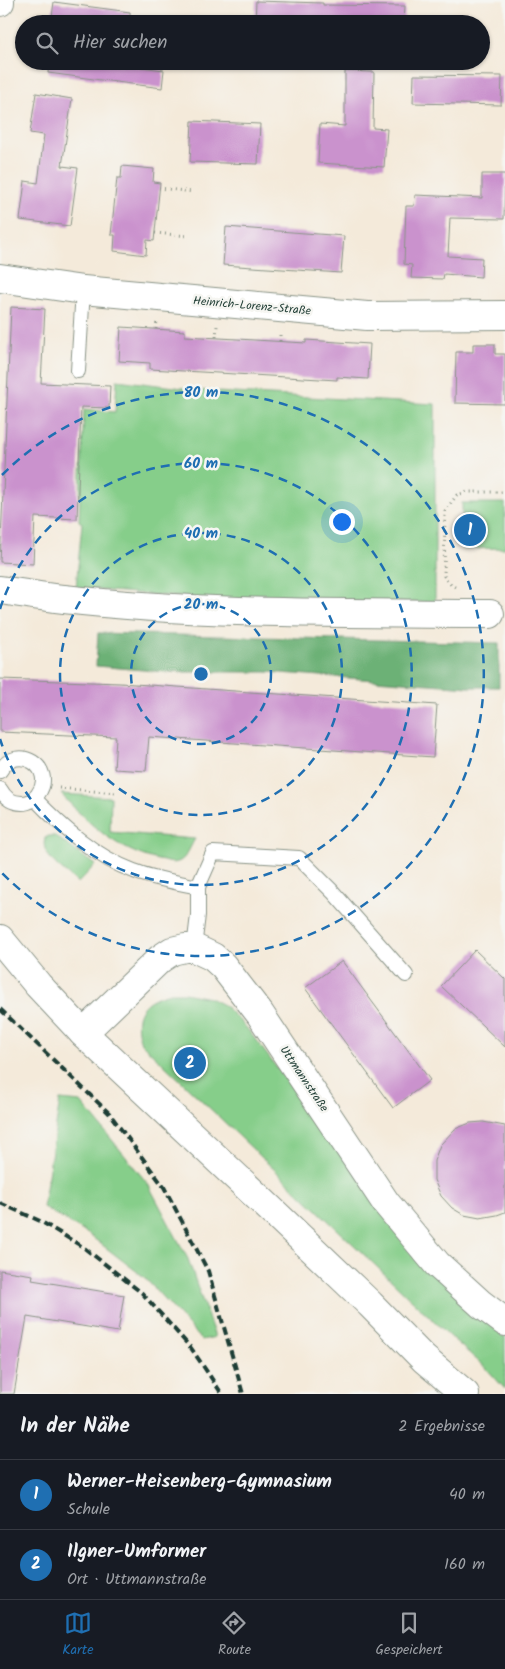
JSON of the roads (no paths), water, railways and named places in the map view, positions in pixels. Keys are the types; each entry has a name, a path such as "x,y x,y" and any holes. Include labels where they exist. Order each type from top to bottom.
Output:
{"street":[{"name":"Heinrich-Lorenz-Straße","path":"0,278 83,290 367,316 505,315"},
{"path":"0,590 63,599 187,609 253,612 490,614"},
{"path":"0,939 38,985 83,1033 264,1202 370,1304 424,1360 465,1394"},
{"path":"83,1033 160,959 172,951 194,948"},
{"name":"Uttmannstraße","path":"194,948 213,957 224,966 317,1098 386,1203 437,1264 481,1304 505,1322"}],"lane":[{"path":"78,371 83,290"},
{"path":"0,771 8,762 14,759 28,760 36,764 43,778 38,793 27,802 16,803 6,798 0,789"},
{"path":"38,793 81,841 120,865 156,878 198,887"},
{"path":"194,948 198,915 198,887 214,853 299,858 333,892 406,975"}],"railway":[{"path":"0,1009 109,1113 164,1187 208,1271 243,1394"},
{"path":"0,1203 40,1221 83,1247 142,1293 191,1348 222,1394"}],"place":[{"name":"Werner-Heisenberg-Gymnasium","path":"470,530"},
{"name":"Ilgner-Umformer","path":"190,1063"}]}
